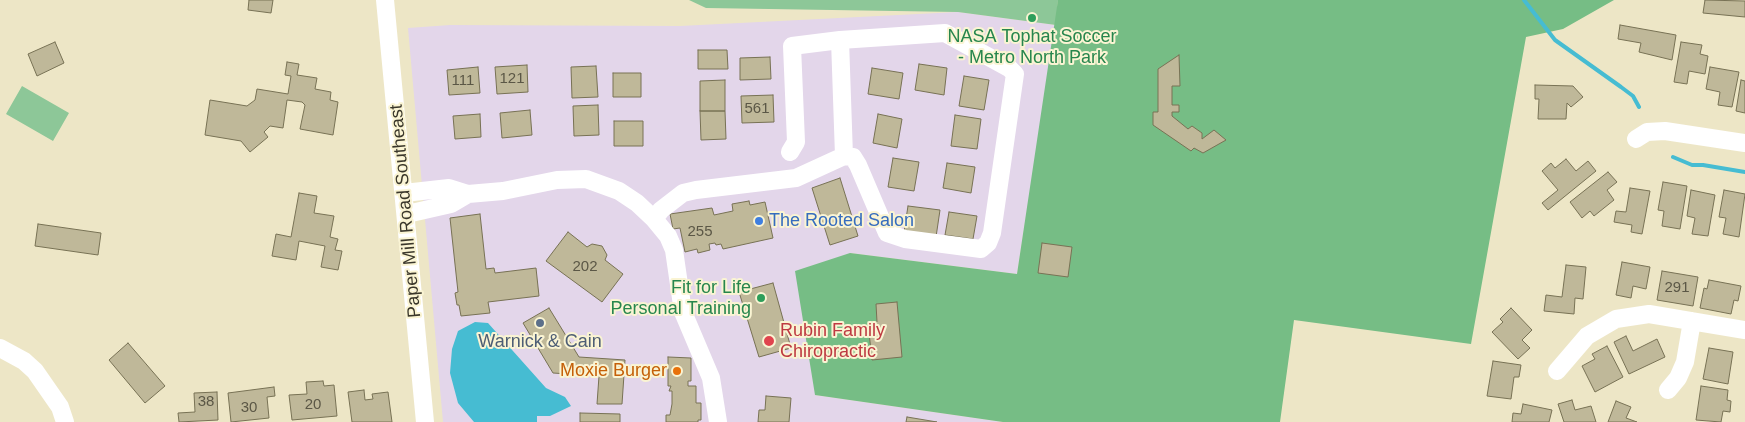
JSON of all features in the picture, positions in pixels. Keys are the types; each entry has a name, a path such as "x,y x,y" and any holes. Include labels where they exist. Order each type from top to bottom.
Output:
{"street":[{"name":"Paper Mill Road Southeast","path":"385,0 425,422"},
{"path":"654,219 674,199 696,190 727,184 776,182 796,178 844,156 853,157 858,165 887,233 905,240 981,249 988,243 992,233 1016,84 1015,74 1009,68 945,33 840,40 792,46 796,142 790,152"},
{"path":"840,40 844,156"},
{"path":"1636,139 1647,132 1665,131 1745,143"},
{"path":"404,193 450,188 468,194 504,191 558,180 586,179 610,186 624,194 654,219 668,236 674,250 683,312 711,378 718,422"},
{"path":"406,214 451,204 468,194"},
{"path":"1557,371 1587,336 1616,319 1649,314 1745,330"},
{"path":"1668,390 1678,378 1685,362 1692,321"},
{"path":"0,348 24,361 36,372 60,407 65,422"}],"shaded area":[{"path":"958,12 1056,25 1017,274 850,253 815,395 1003,422 443,422 408,28 450,25 680,26"}],"green space":[{"name":"NASA Tophat Soccer - Metro North Park","path":"689,0 1058,0 1056,25 958,12 706,8"},
{"path":"1058,0 1614,0 1563,29 1526,37 1471,344 1294,320 1280,422 1003,422 815,395 795,271 850,253 1017,274"},
{"path":"22,86 69,113 53,141 6,114"}],"water":[{"path":"475,322 488,323 546,388 565,397 571,406 550,416 537,416 537,422 474,422 458,403 450,373 452,349 458,331"}],"building":[{"path":"249,0 273,0 271,13 248,10"},
{"path":"1705,0 1745,1 1745,17 1703,13"},
{"path":"1620,25 1676,35 1672,60 1639,52 1641,43 1618,39"},
{"path":"55,42 64,63 37,76 28,54"},
{"path":"1681,42 1702,45 1700,54 1708,56 1705,74 1689,71 1687,84 1674,82"},
{"path":"698,50 727,50 728,69 698,69"},
{"path":"1179,55 1180,86 1172,86 1172,105 1179,105 1179,112 1172,112 1172,116 1188,129 1192,126 1202,133 1202,139 1214,130 1226,140 1203,153 1194,148 1191,151 1153,125 1153,112 1158,112 1158,69"},
{"path":"770,57 771,79 740,80 740,58"},
{"path":"287,62 299,64 297,75 317,78 315,89 331,92 330,100 338,102 333,135 300,129 305,105 302,102 287,100 283,128 270,126 264,132 268,137 250,152 241,141 205,135 210,100 247,106 255,100 257,89 288,94 291,76 285,75"},
{"path":"919,64 947,68 944,95 915,90"},
{"path":"527,65 528,92 497,94 495,67"},
{"path":"596,66 598,97 572,98 571,67"},
{"path":"478,67 480,93 449,95 447,70"},
{"path":"1710,67 1739,72 1732,107 1718,105 1720,92 1706,89"},
{"path":"872,68 903,73 899,99 868,94"},
{"path":"613,73 641,73 641,97 613,97"},
{"path":"964,76 989,80 984,110 959,106"},
{"path":"725,80 725,111 700,111 700,81"},
{"path":"1741,80 1745,81 1745,113 1736,111"},
{"path":"1535,85 1573,86 1583,97 1571,107 1567,103 1566,119 1538,119 1539,99 1535,99"},
{"path":"773,95 774,122 742,123 741,96"},
{"path":"598,105 599,135 574,136 573,106"},
{"path":"530,110 532,135 502,138 500,113"},
{"path":"700,111 725,111 726,139 701,140"},
{"path":"480,114 481,137 455,139 453,116"},
{"path":"878,114 902,119 897,148 873,143"},
{"path":"955,115 981,119 977,149 951,146"},
{"path":"614,121 643,121 643,146 614,146"},
{"path":"893,158 919,162 914,191 888,187"},
{"path":"1566,159 1576,171 1588,161 1596,171 1548,210 1542,203 1558,190 1542,171 1551,163 1555,168"},
{"path":"947,163 975,167 971,193 943,188"},
{"path":"1608,172 1617,182 1607,190 1614,200 1594,216 1590,211 1582,218 1570,202"},
{"path":"840,178 858,236 830,245 812,188"},
{"path":"1663,182 1687,186 1680,229 1662,226 1664,211 1658,210"},
{"path":"1630,188 1650,191 1642,234 1631,232 1632,225 1614,222 1616,211 1626,212"},
{"path":"1691,190 1715,195 1708,236 1692,234 1695,218 1687,216"},
{"path":"1724,190 1745,194 1739,237 1723,234 1726,218 1719,217"},
{"path":"299,193 317,196 314,213 334,216 330,237 338,239 335,250 342,251 338,270 321,267 325,246 299,241 296,260 272,256 276,234 291,237"},
{"path":"749,201 750,205 765,202 773,238 723,249 721,244 716,245 715,243 709,244 710,250 698,253 697,249 685,252 680,228 673,229 670,214 712,208 714,215 733,211 732,204"},
{"path":"908,206 940,210 936,237 904,232"},
{"path":"949,212 977,216 973,239 945,235"},
{"path":"480,214 486,269 494,268 495,273 536,268 539,296 488,302 490,313 461,316 455,293 458,292 450,218"},
{"path":"38,224 101,233 98,255 35,246"},
{"path":"568,232 587,247 592,244 602,246 607,255 605,260 623,274 602,302 546,261"},
{"path":"1042,243 1072,247 1068,277 1038,273"},
{"path":"1622,262 1650,267 1646,289 1633,286 1631,298 1616,295"},
{"path":"1566,265 1586,267 1583,299 1575,298 1574,314 1544,311 1546,295 1562,297"},
{"path":"1662,271 1698,277 1693,306 1657,300"},
{"path":"1709,280 1741,286 1738,301 1734,300 1731,314 1700,308 1704,288 1707,289"},
{"path":"773,283 791,348 759,357 739,292"},
{"path":"897,302 902,357 872,360 868,323 877,322 876,304"},
{"path":"549,308 579,357 625,360 622,404 597,404 599,376 553,373 523,323"},
{"path":"1511,308 1532,330 1522,340 1530,348 1518,359 1492,332 1503,322 1500,319"},
{"path":"1626,336 1633,351 1657,339 1665,357 1629,374 1614,342"},
{"path":"128,343 165,386 145,403 109,360"},
{"path":"1607,346 1623,377 1595,392 1582,366 1595,359 1592,354"},
{"path":"1709,348 1733,352 1728,384 1703,379"},
{"path":"668,357 691,358 691,381 688,381 688,386 696,386 696,403 701,403 701,420 698,420 698,422 666,422 666,415 670,415 672,404 672,391 669,391 671,386 668,386"},
{"path":"1493,361 1521,365 1519,377 1514,377 1511,399 1487,396"},
{"path":"323,381 324,386 334,385 337,416 292,420 289,395 307,394 306,382"},
{"path":"1701,386 1728,390 1727,400 1731,401 1730,412 1723,411 1721,422 1696,420"},
{"path":"274,387 275,396 267,397 269,418 231,422 228,393"},
{"path":"364,390 365,400 373,399 372,394 388,392 392,422 352,422 348,392"},
{"path":"217,392 218,420 179,422 178,413 195,412 194,393"},
{"path":"766,396 791,398 789,422 758,422 759,410 765,410"},
{"path":"1572,400 1575,410 1591,406 1596,422 1564,422 1558,404"},
{"path":"1616,401 1631,407 1626,418 1637,422 1608,422"},
{"path":"1523,404 1552,410 1549,422 1512,422 1513,413 1521,414"},
{"path":"580,413 620,414 620,422 580,422"},
{"path":"907,417 937,422 906,422"}],"waterway":[{"path":"1524,0 1555,40 1633,96 1639,107"},
{"path":"1673,157 1692,165 1745,172"}],"place":[{"name":"NASA Tophat Soccer - Metro North Park","path":"1032,18"},
{"name":"The Rooted Salon","path":"759,221"},
{"name":"Fit for Life Personal Training","path":"761,298"},
{"name":"Warnick & Cain","path":"540,323"},
{"name":"Rubin Family Chiropractic","path":"769,341"},
{"name":"Moxie Burger","path":"677,371"}]}
